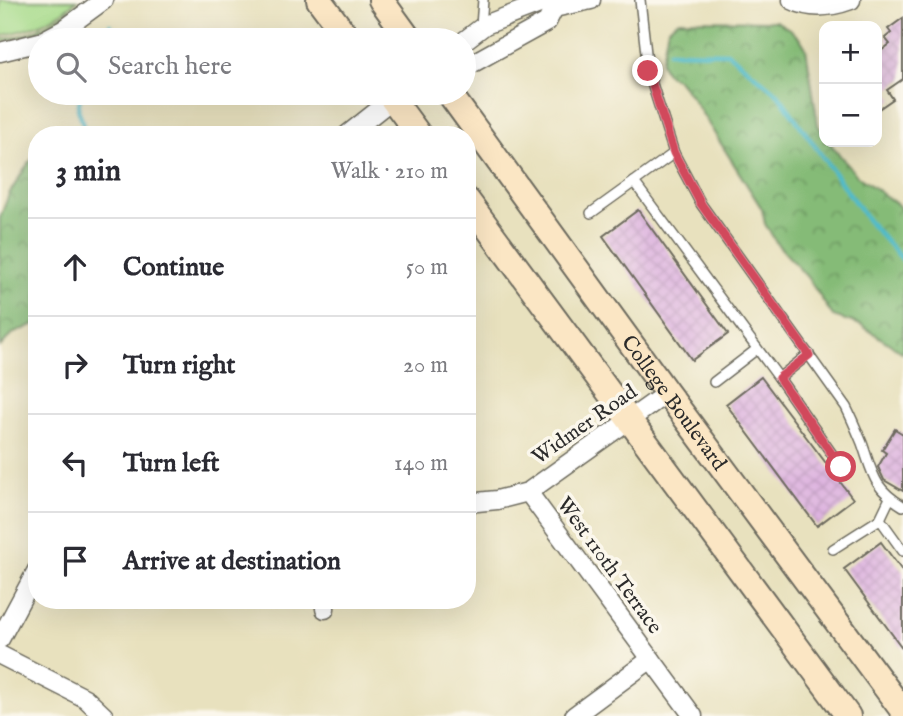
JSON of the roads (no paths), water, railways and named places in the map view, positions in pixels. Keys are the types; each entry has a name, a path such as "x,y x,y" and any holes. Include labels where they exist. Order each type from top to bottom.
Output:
{"main road":[{"path":"319,0 340,28"},
{"path":"381,0 401,28"},
{"path":"404,105 414,126"},
{"name":"College Boulevard","path":"458,105 473,126"},
{"name":"College Boulevard","path":"476,130 903,710"},
{"path":"476,212 848,716"}],"street":[{"path":"66,28 104,0"},
{"path":"476,32 542,3 562,4 591,0"},
{"path":"792,0 820,7 835,6 851,0"},
{"path":"476,61 547,22 562,4"},
{"path":"0,52 28,45"},
{"path":"357,126 384,105"},
{"name":"Widmer Road","path":"528,492 667,393"},
{"name":"West 110th Terrace","path":"476,502 528,492 693,716"},
{"path":"0,639 28,587"},
{"path":"0,656 85,698 104,716"},
{"path":"574,716 651,659"}],"lane":[{"path":"481,28 483,0"},
{"path":"640,0 648,71 674,153 701,204 846,407 872,476 890,498 903,506"},
{"path":"591,214 674,153"},
{"path":"634,182 779,378 841,467"},
{"path":"714,382 757,349"},
{"path":"779,378 809,355"},
{"path":"833,549 880,519 890,498"},
{"path":"880,519 903,551"}],"waterway":[{"path":"669,52 728,53 778,94 869,222 903,260"},
{"path":"79,105 84,126"}]}
